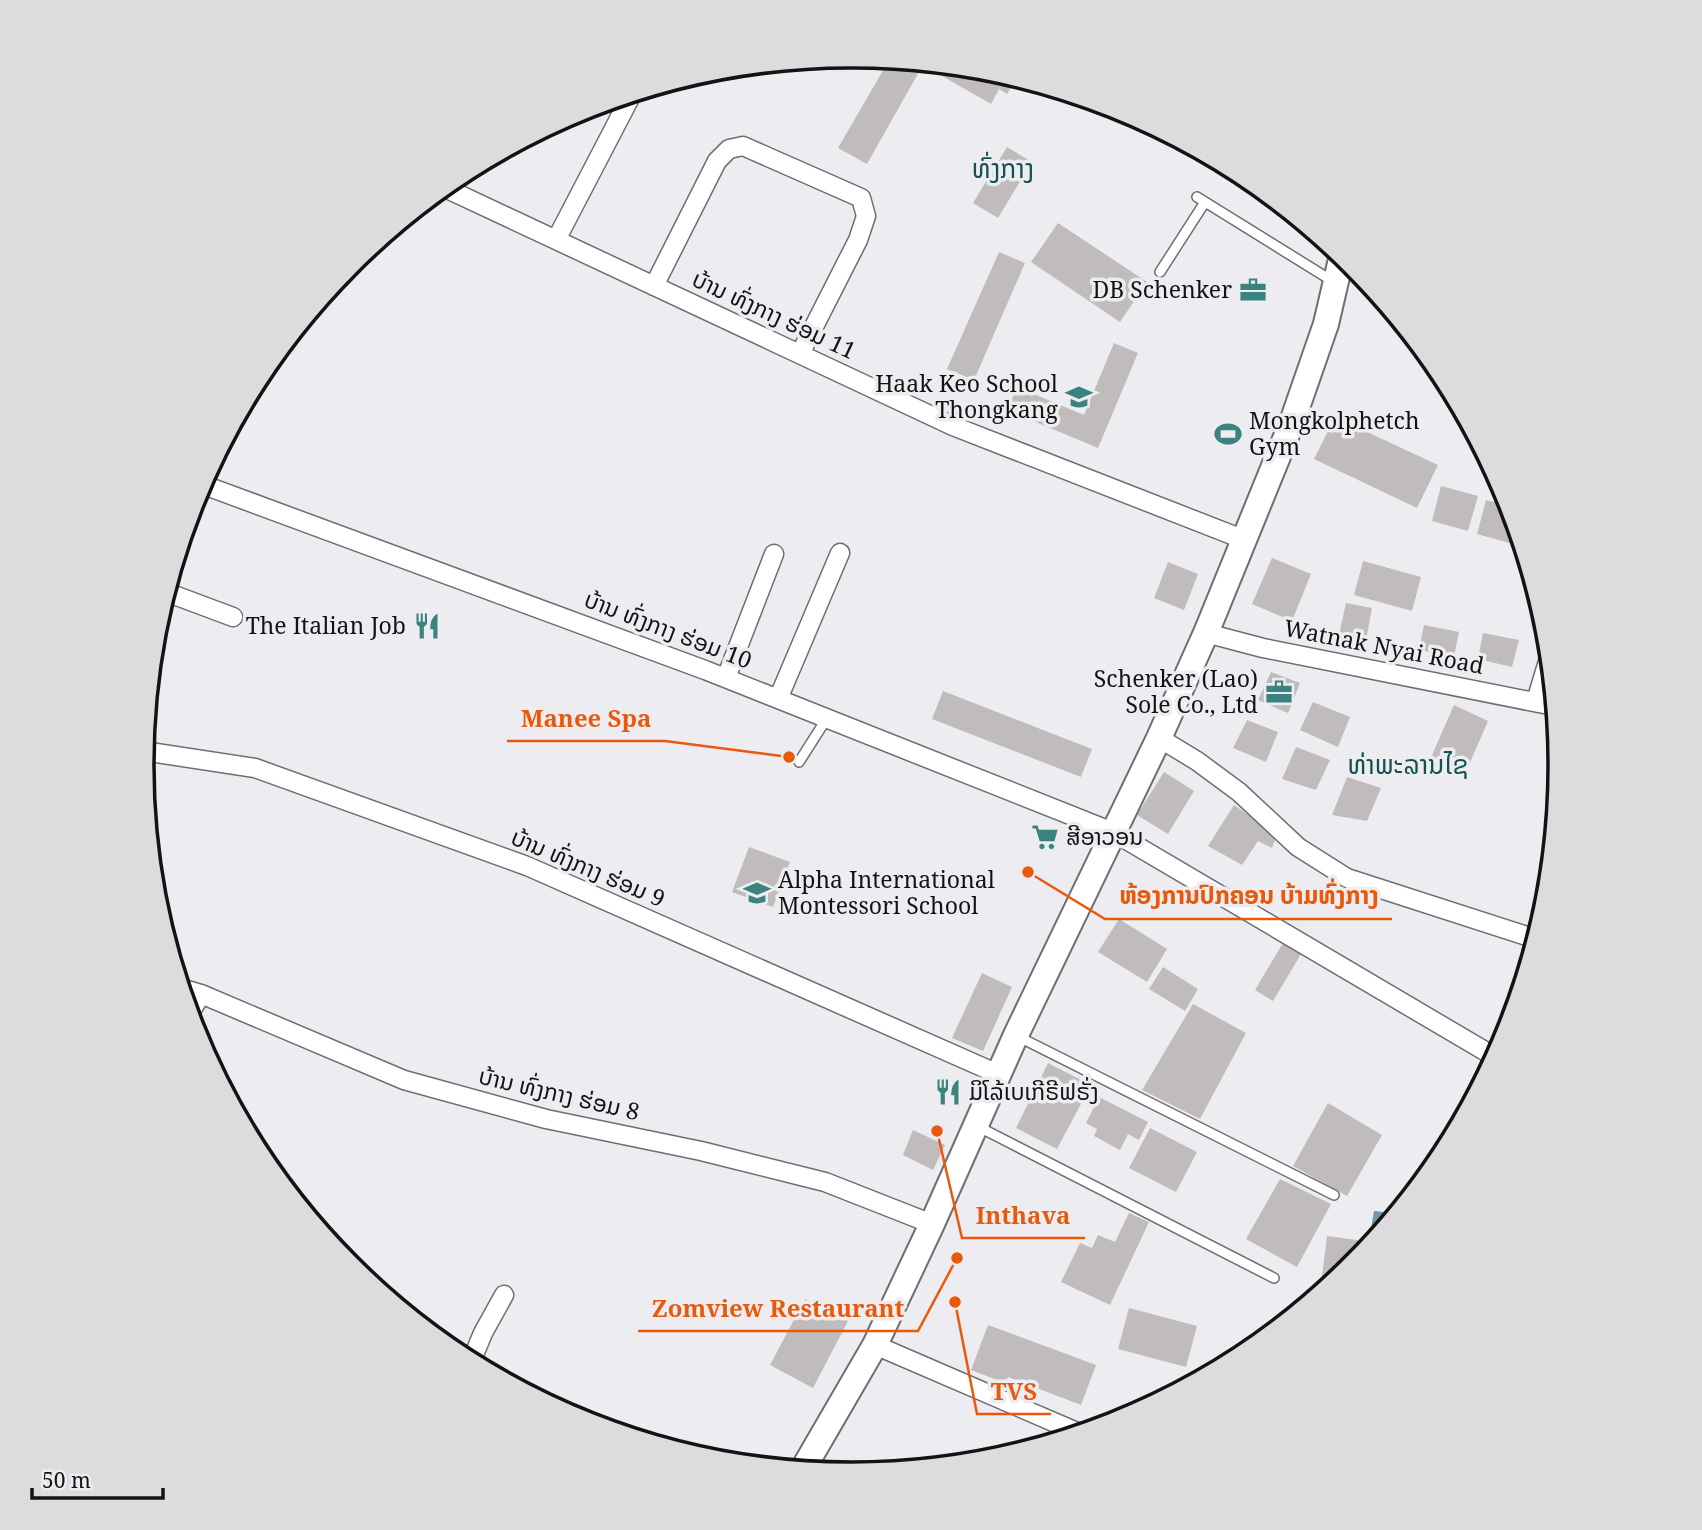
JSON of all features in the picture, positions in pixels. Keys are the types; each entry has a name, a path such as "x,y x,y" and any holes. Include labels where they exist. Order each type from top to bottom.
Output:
{"street":[{"path":"556,240 626,105"},
{"path":"654,286 718,161 729,149 743,146 861,198 866,216 858,240 800,354"},
{"name":"ບ້ານ ທົ່ງກາງ ຮ່ອມ 11","path":"455,193 953,426 1245,540"},
{"path":"808,1460 875,1345 1016,1035 1159,738 1206,633 1292,422 1326,324 1339,267"},
{"name":"ບ້ານ ທົ່ງກາງ ຮ່ອມ 10","path":"212,488 726,678 1113,832 1486,1051"},
{"path":"778,699 840,553"},
{"path":"726,678 774,554"},
{"path":"176,596 233,617"},
{"name":"Watnak Nyai Road","path":"1206,633 1263,648 1545,703"},
{"path":"1536,701 1542,680"},
{"path":"1159,738 1197,761 1239,792 1298,847 1347,878 1526,936"},
{"name":"ບ້ານ ທົ່ງກາງ ຮ່ອມ 9","path":"155,753 255,768 527,866 998,1074"},
{"name":"ບ້ານ ທົ່ງກາງ ຮ່ອມ 8","path":"192,992 404,1080 547,1119 825,1182 932,1224"},
{"path":"196,1003 201,995"},
{"path":"476,1351 505,1295"},
{"path":"875,1345 1066,1428"}],"lane":[{"path":"1160,272 1201,199 1335,283"},
{"path":"799,762 827,718"},
{"path":"1016,1035 1334,1195"},
{"path":"975,1125 1274,1278"}],"water":[{"path":"1374,1211 1385,1212 1375,1224 1371,1228"}],"building":[{"path":"884,69 919,72 867,164 838,148"},
{"path":"942,76 1011,87 1007,94 999,89 991,104"},
{"path":"1007,147 1032,162 998,218 973,203"},
{"path":"1058,223 1147,282 1120,322 1031,262"},
{"path":"999,252 1025,263 974,380 947,369"},
{"path":"1114,343 1138,353 1098,448 1007,410 1017,387 1084,415"},
{"path":"1335,417 1438,465 1417,508 1314,459"},
{"path":"1441,486 1478,496 1468,531 1432,521"},
{"path":"1486,500 1497,503 1512,544 1477,534"},
{"path":"1272,558 1311,574 1292,621 1252,604"},
{"path":"1363,561 1421,577 1412,611 1354,595"},
{"path":"1168,562 1198,574 1184,610 1154,598"},
{"path":"1346,603 1372,608 1366,640 1339,635"},
{"path":"1424,625 1459,632 1454,656 1419,650"},
{"path":"1483,633 1519,640 1512,667 1478,659"},
{"name":"Schenker (Lao) Sole Co., Ltd","path":"1271,672 1300,683 1288,713 1258,700"},
{"path":"943,691 1092,749 1081,777 932,719"},
{"path":"1313,702 1350,717 1338,747 1300,730"},
{"path":"1454,705 1488,721 1465,774 1429,762"},
{"path":"1247,720 1278,732 1266,762 1233,748"},
{"path":"1296,747 1330,760 1316,790 1282,779"},
{"path":"1164,772 1194,791 1168,834 1137,815"},
{"path":"1347,777 1381,788 1367,821 1332,815"},
{"path":"1234,805 1277,835 1272,848 1258,841 1242,865 1208,846"},
{"path":"749,847 790,862 773,907 732,892"},
{"path":"1119,919 1167,949 1147,982 1098,952"},
{"path":"1283,943 1301,954 1273,1001 1255,990"},
{"path":"1163,967 1198,989 1185,1011 1149,989"},
{"path":"982,973 1012,987 983,1051 952,1038"},
{"path":"1193,1004 1246,1033 1200,1119 1142,1090"},
{"path":"1048,1063 1091,1085 1057,1149 1016,1128"},
{"path":"1099,1097 1148,1122 1139,1140 1128,1134 1120,1150 1094,1136 1097,1129 1086,1123"},
{"path":"1328,1103 1382,1135 1347,1196 1293,1166"},
{"path":"1150,1128 1197,1152 1176,1192 1129,1168"},
{"path":"913,1130 945,1145 933,1170 903,1155"},
{"path":"1280,1179 1331,1204 1297,1267 1246,1239"},
{"path":"1129,1213 1149,1222 1110,1305 1061,1282 1080,1243 1092,1248 1098,1235 1115,1242"},
{"path":"1327,1236 1360,1240 1344,1258 1322,1278"},
{"path":"805,1299 848,1321 813,1388 770,1365"},
{"path":"1129,1308 1197,1326 1186,1367 1118,1349"},
{"path":"988,1325 1096,1365 1081,1405 1008,1377 1005,1383 971,1370"}],"place":[{"name":"DB Schenker","path":"1253,290"},
{"name":"Haak Keo School Thongkang","path":"1079,397"},
{"name":"Mongkolphetch Gym","path":"1228,434"},
{"name":"The Italian Job","path":"427,626"},
{"name":"Schenker (Lao) Sole Co., Ltd","path":"1279,692"},
{"name":"Manee Spa","path":"789,757"},
{"name":"ສີອາວອນ","path":"1045,837"},
{"name":"ຫ້ອງການປົກຄອນ ບ້າມທົ່ງກາງ","path":"1028,872"},
{"name":"Alpha International Montessori School","path":"757,893"},
{"name":"ມິໂລ້ເບເກີຣີຟຣັ່ງ","path":"948,1092"},
{"name":"Inthava","path":"937,1131"},
{"name":"Zomview Restaurant","path":"957,1258"},
{"name":"TVS","path":"955,1302"}],"district":[{"name":"ທົ່ງກາງ","path":"1003,169"},
{"name":"ທ່າພະລານໄຊ","path":"1408,765"}]}
